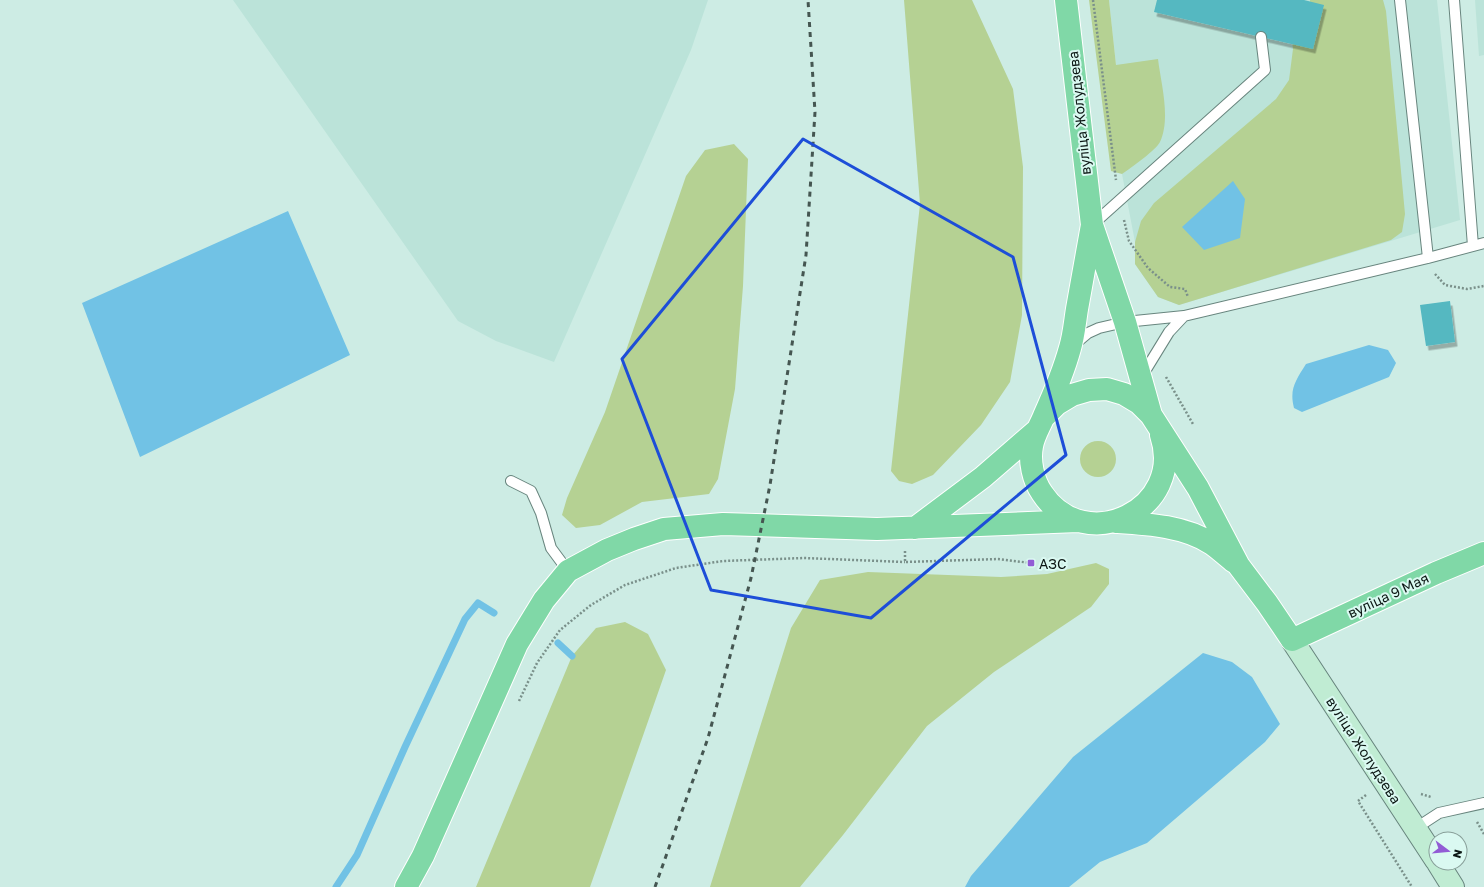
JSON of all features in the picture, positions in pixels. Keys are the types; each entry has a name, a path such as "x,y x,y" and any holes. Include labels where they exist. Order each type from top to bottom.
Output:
{"main road":[{"name":"вуліца Жолудзева","path":"1066,0 1092,225"},
{"path":"1092,225 1126,322 1140,379 1165,449 1162,477 1155,492 1144,505 1131,515 1115,522"},
{"path":"1092,225 1070,347 1032,446 1031,462 1034,478 1041,492 1051,504 1064,514 1078,520 1097,524 1115,522 1153,524 1189,533 1211,544 1239,566"},
{"path":"915,528 983,477 1040,424 1056,404 1072,394 1089,390 1107,390 1124,394 1139,403 1155,421 1198,488 1239,566 1267,603 1292,640"},
{"path":"406,887 424,856 517,644 544,600 568,571 627,542 664,529 723,524 877,529 1078,520"},
{"name":"вуліца 9 Мая","path":"1292,640 1436,573 1484,553"},
{"name":"вуліца Жолудзева","path":"1292,640 1428,847"},
{"path":"1443,871 1453,887"}],"lane":[{"path":"1400,0 1428,258"},
{"path":"1454,0 1473,246"},
{"path":"1092,225 1265,70 1261,37"},
{"path":"1070,347 1088,333 1099,328 1126,322 1188,314 1428,258 1484,243"},
{"path":"1140,379 1169,332 1188,314"},
{"path":"511,481 531,491 541,513 551,548 568,571"},
{"path":"1416,828 1439,813 1484,803"}],"path":[{"path":"1093,0 1119,200 1130,241 1148,268 1170,287 1185,289 1188,314"},
{"path":"1428,258 1429,267 1445,285 1467,289 1484,286"},
{"path":"1165,375 1193,424"},
{"path":"518,705 537,663 560,630 591,605 625,585 676,568 723,561 804,558 906,562"}],"highlighted area":[{"path":"803,139 1013,257 1066,455 871,618 711,590 622,359"}],"shaded area":[{"path":"233,0 708,0 691,50 554,362 496,341 458,321"},
{"path":"1109,0 1437,0 1460,220 1179,305 1158,297 1135,264 1135,242 1122,174 1116,65"},
{"path":"1475,0 1484,0 1484,55 1479,56"}],"green space":[{"path":"904,0 972,0 1013,89 1023,167 1022,315 1010,382 981,425 933,475 912,484 899,481 891,471 920,204"},
{"path":"1089,0 1109,0 1116,65 1158,59 1165,112 1163,133 1160,142 1154,150 1122,174 1111,171"},
{"path":"1310,0 1383,0 1386,11 1405,214 1402,232 1391,240 1179,305 1158,297 1135,264 1135,242 1141,221 1154,203 1276,99 1289,80 1293,49 1289,19 1311,17"},
{"path":"734,144 748,159 743,286 735,389 718,479 709,494 642,502 600,525 576,528 562,515 567,498 605,412 686,176 705,150"},
{"path":"1102,441 1111,446 1115,452 1115,466 1111,472 1102,477 1094,477 1085,472 1081,466 1080,455 1085,446 1091,442"},
{"path":"1096,563 1109,569 1109,584 1091,607 994,672 927,726 843,835 800,887 710,887 791,628 820,580 868,572 1001,577 1047,574"},
{"path":"625,622 648,634 666,670 590,887 476,887 572,656 596,628"}],"water":[{"path":"1233,181 1245,199 1240,238 1204,250 1182,227"},
{"path":"288,211 350,355 140,457 82,303"},
{"path":"1369,345 1388,350 1396,363 1389,377 1302,412 1294,408 1292,395 1294,385 1306,364"},
{"path":"1203,653 1232,662 1252,677 1280,724 1265,742 1147,843 1100,862 1069,887 965,887 971,876 1073,757"}],"building":[{"path":"1157,0 1304,0 1324,5 1313,49 1154,12"},
{"path":"1450,301 1455,342 1426,346 1420,305"}],"waterway":[{"path":"336,887 357,855 405,747 465,619 478,603 494,613"},
{"path":"558,643 572,656"}],"railway":[{"path":"655,887 708,738 751,578 770,485 806,255 815,112 808,0"}],"place":[{"name":"АЗС","path":"1031,563"}]}
